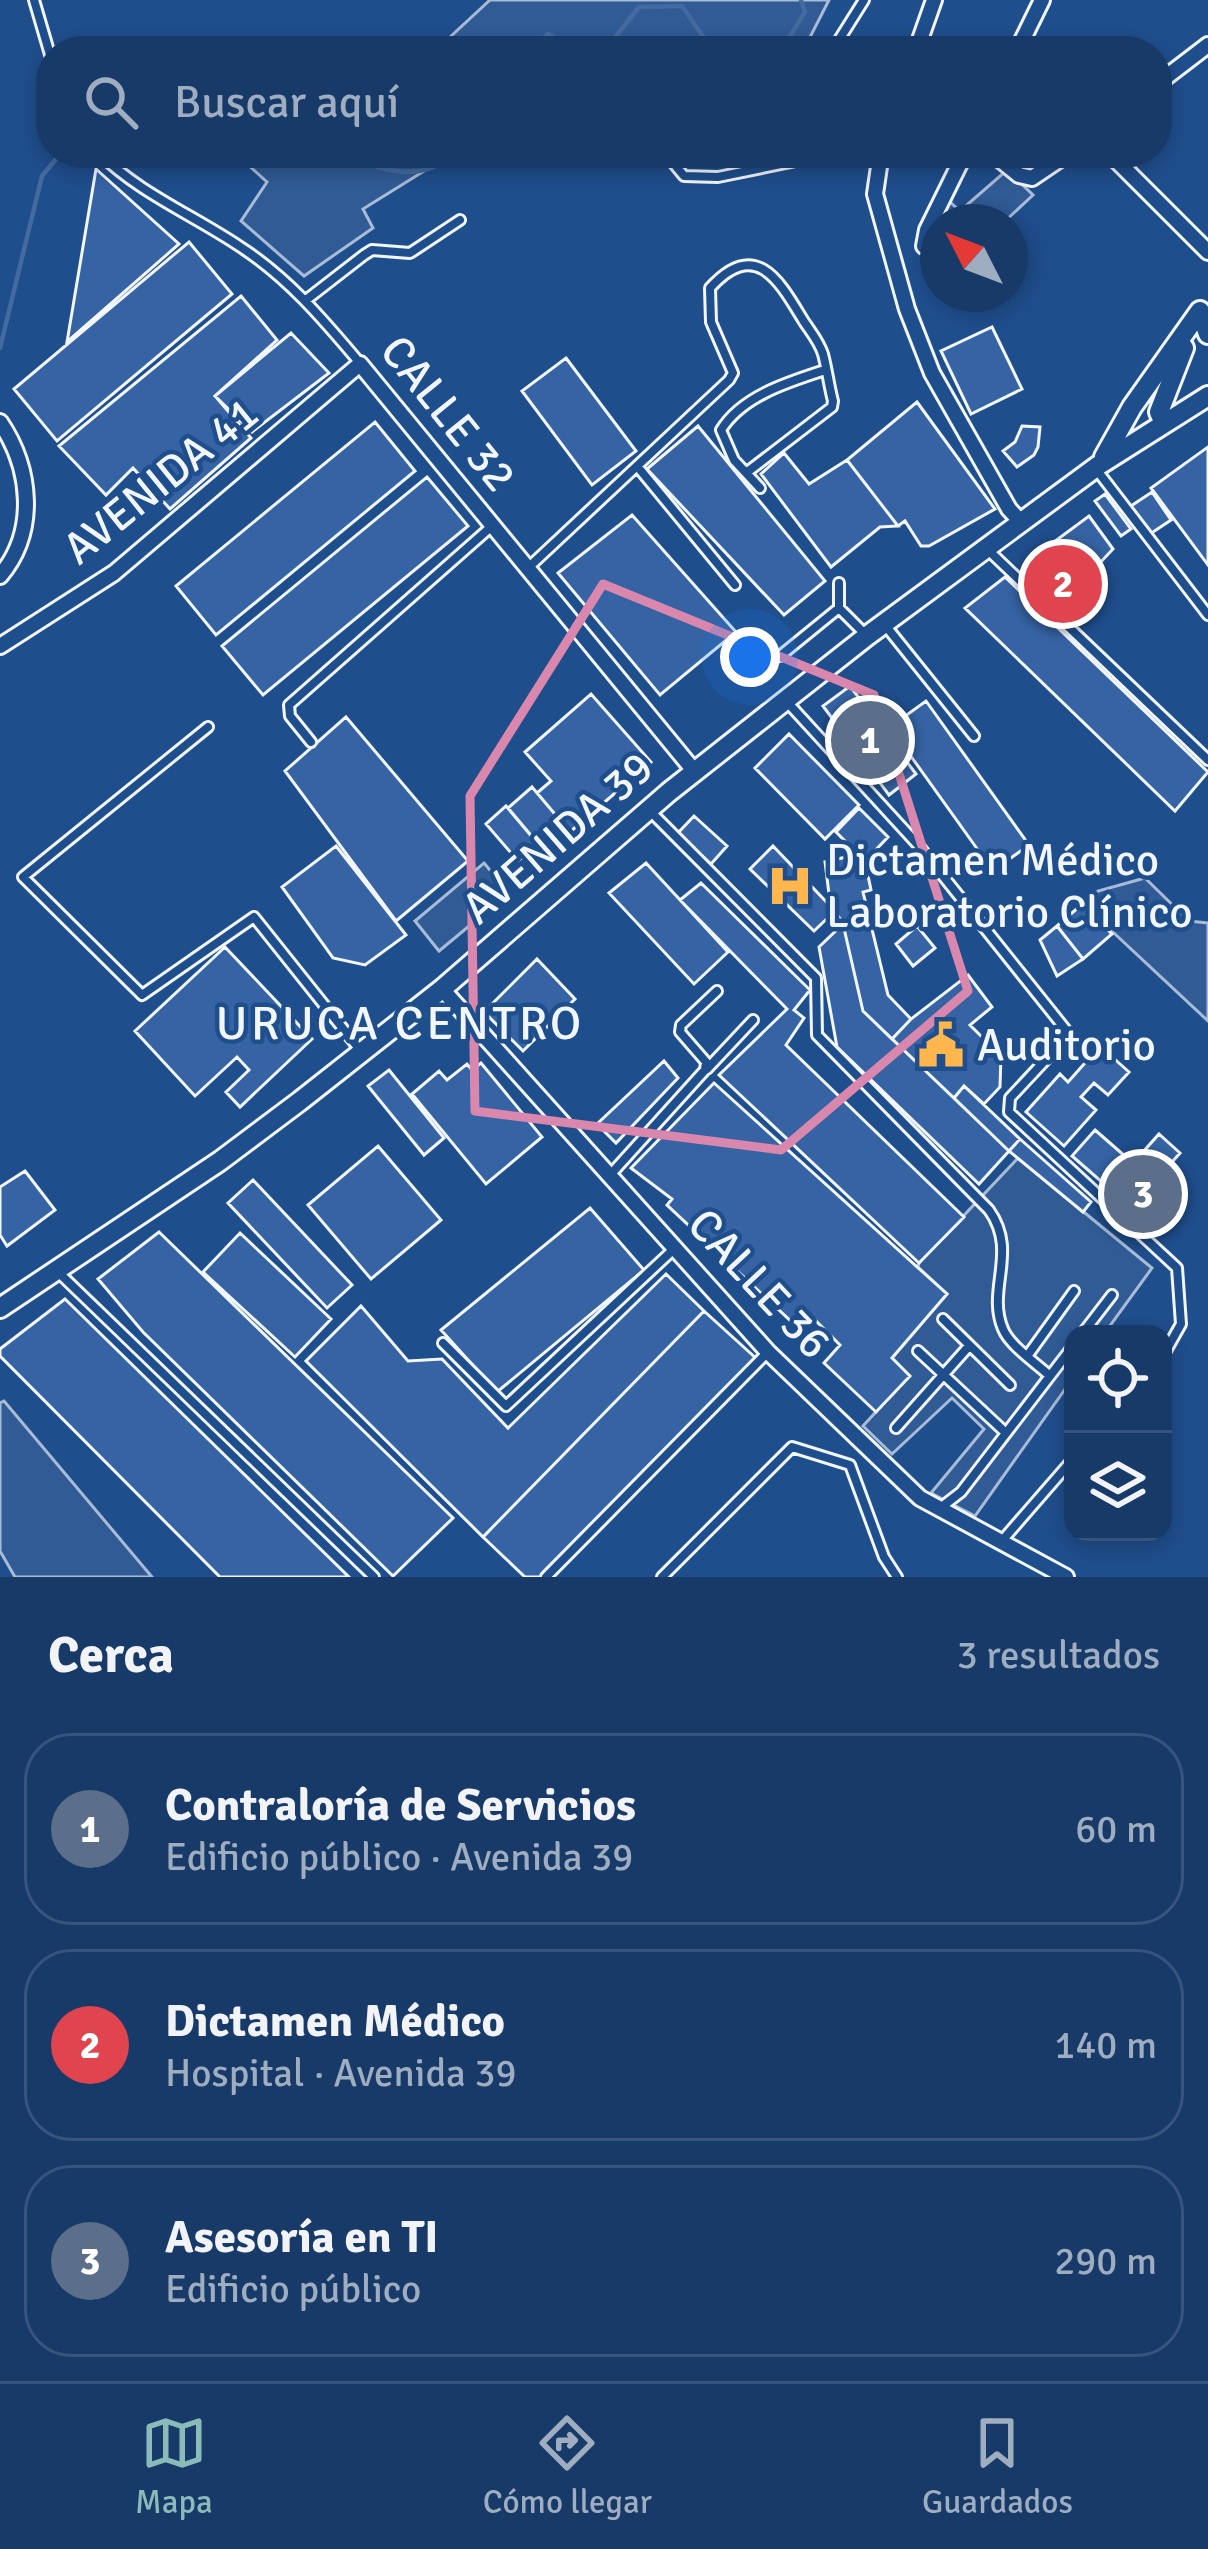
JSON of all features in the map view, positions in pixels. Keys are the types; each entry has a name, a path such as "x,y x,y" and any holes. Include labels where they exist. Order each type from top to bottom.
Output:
{"main road":[{"path":"1204,305 1208,334"},
{"path":"1163,422 1159,412 1168,382 1204,305"},
{"path":"1097,466 1204,305"},
{"name":"AVENIDA 39","path":"0,1308 220,1161 442,989 648,809 867,636 1097,466 1208,396"}],"street":[{"path":"921,36 934,0"},
{"path":"1024,36 1042,0"},
{"path":"1172,73 1208,45"},
{"path":"878,168 875,194 907,309 932,373 1009,509 1021,522"},
{"path":"939,204 957,168"},
{"path":"1012,168 1025,178 1038,177 1050,168"},
{"path":"1124,168 1208,252"},
{"name":"CALLE 32","path":"360,364 695,772"},
{"name":"AVENIDA 41","path":"0,646 114,573 360,364"},
{"path":"0,422 13,441 28,508 20,543 0,576"},
{"name":"CALLE 36","path":"442,989 768,1352 920,1498 1066,1577"}],"lane":[{"path":"34,0 45,36"},
{"path":"841,36 864,0"},
{"name":"CALLE 32","path":"115,168 134,185 280,274 360,364"},
{"path":"678,168 685,176 718,177 762,168"},
{"path":"306,300 372,250 410,253 460,220"},
{"path":"528,568 733,373 711,322 710,288 736,269 757,267 774,273 822,349 832,407 746,473"},
{"path":"760,488 723,441 721,430 768,391 825,370"},
{"path":"637,466 736,585"},
{"path":"1097,466 1208,615"},
{"path":"310,742 290,716 289,705 493,526"},
{"path":"986,548 1208,760"},
{"path":"839,584 839,608 867,636"},
{"path":"780,656 839,608"},
{"path":"884,624 974,736"},
{"path":"786,700 919,846 1066,1030 1065,1039 1010,1098 1009,1112 1177,1268 1181,1324 1172,1340"},
{"path":"208,728 23,877 142,995 254,917 363,1053"},
{"path":"648,809 816,978 817,1035 1000,1224 1005,1258 997,1306 1004,1333 1050,1376"},
{"path":"706,1070 706,1062 680,1032 681,1025 717,991"},
{"path":"610,1175 753,1020"},
{"path":"443,1343 506,1406 675,1248"},
{"path":"57,1271 374,1577"},
{"path":"1028,1355 1074,1291"},
{"path":"1089,1325 1112,1295"},
{"path":"943,1319 1010,1385"},
{"path":"896,1428 969,1346"},
{"path":"918,1351 1006,1433"},
{"path":"546,1577 768,1352"},
{"path":"938,1510 961,1492 1064,1358"},
{"path":"662,1577 792,1447 850,1465 884,1557 897,1577"},
{"path":"1000,1543 1064,1470"}],"highlighted area":[{"path":"603,584 874,695 968,991 781,1150 475,1111 470,796"}],"shaded area":[{"path":"490,0 829,0 811,36 451,36"},
{"path":"252,168 429,168 363,209 373,228 304,276 241,221 267,182"},
{"path":"1007,170 1033,195 1023,204 968,204"},
{"path":"484,863 509,893 439,951 415,921"},
{"path":"1145,878 1189,921 1208,923 1208,1021 1084,905 1098,891"},
{"path":"1018,1158 1152,1268 1111,1325 1064,1325 1064,1391 975,1516 931,1493 984,1429 952,1398 892,1454 863,1426 909,1376 892,1358 947,1294 919,1263"},
{"path":"4,1401 152,1577 15,1577 0,1551 0,1403"}],"building":[{"path":"96,169 179,244 67,342"},
{"path":"189,242 232,294 57,441 14,389"},
{"path":"241,296 277,340 215,396 251,438 170,509 133,468 106,495 59,446"},
{"path":"992,327 1022,389 971,414 941,351"},
{"path":"291,333 329,373 252,432 215,396"},
{"path":"566,358 636,451 592,485 522,391"},
{"path":"917,402 995,509 929,546 921,546 905,521 898,526 847,460"},
{"path":"375,422 415,471 216,635 176,586"},
{"path":"698,426 825,581 784,615 647,469"},
{"path":"1022,426 1040,427 1038,447 1017,467 1003,451 1015,442"},
{"path":"1208,447 1208,565 1151,488"},
{"path":"784,453 809,484 847,460 898,526 880,527 831,567 761,474"},
{"path":"427,477 468,526 263,695 222,646"},
{"path":"1152,492 1171,520 1147,536 1128,508"},
{"path":"1105,494 1131,529 1121,536 1095,501"},
{"path":"632,515 736,632 660,695 558,573"},
{"path":"1089,516 1113,549 1066,599 1027,562"},
{"path":"1005,577 1208,772 1175,811 965,608"},
{"path":"850,686 916,774 889,795 823,706"},
{"path":"591,694 651,762 570,832 537,793 551,781 525,752"},
{"path":"926,701 1029,845 993,871 890,727"},
{"path":"346,717 468,861 396,921 285,771"},
{"path":"789,734 859,805 825,839 755,768"},
{"path":"532,787 570,832 545,852 508,808"},
{"path":"506,806 538,844 518,861 486,824"},
{"path":"859,808 888,837 865,861 836,832"},
{"path":"694,816 727,846 711,864 677,834"},
{"path":"336,846 406,935 365,965 333,958 282,887"},
{"name":"Dictamen Médico Laboratorio Clínico","path":"773,846 835,911 814,931 750,869"},
{"path":"859,854 871,890 863,892 888,995 911,1019 892,1039 863,1011 843,924 830,902 825,862"},
{"path":"646,863 728,952 694,984 609,893"},
{"path":"701,883 810,990 794,1010 804,1018 786,1045 964,1217 919,1263 719,1075 787,1009 680,900"},
{"path":"1081,905 1112,934 1083,959 1057,926"},
{"path":"843,924 863,1011 1009,1151 979,1184 837,1047 819,947"},
{"path":"917,926 935,948 913,966 896,944"},
{"path":"1057,926 1083,959 1057,976 1040,940"},
{"path":"225,947 312,1039 240,1107 226,1092 249,1070 237,1057 195,1096 135,1031"},
{"path":"537,959 575,999 523,1051 484,1012"},
{"name":"Auditorio","path":"968,975 992,1007 970,1025 983,1038 982,1052 1001,1054 1000,1087 984,1104 964,1086 954,1098 892,1039"},
{"path":"1100,1046 1129,1072 1108,1095 1094,1083 1081,1097 1096,1110 1064,1146 1026,1112 1060,1074 1068,1082"},
{"path":"664,1061 678,1078 616,1143 597,1124"},
{"path":"481,1063 542,1137 486,1184 412,1094 439,1071 447,1080 467,1064 472,1070"},
{"path":"389,1070 444,1138 424,1155 368,1086"},
{"path":"714,1083 947,1294 892,1358 910,1376 876,1412 824,1363 840,1345 807,1312 795,1325 667,1205 672,1199 631,1168"},
{"path":"964,1086 1020,1139 1009,1151 954,1098"},
{"path":"1095,1130 1134,1164 1111,1190 1072,1156"},
{"path":"1159,1134 1180,1153 1164,1171 1143,1152"},
{"path":"1020,1139 1091,1202 1083,1212 1009,1151"},
{"path":"378,1146 441,1220 371,1279 308,1205"},
{"path":"1134,1164 1174,1198 1152,1225 1111,1190"},
{"path":"25,1171 55,1210 7,1246 0,1235 0,1187"},
{"path":"253,1180 352,1285 327,1308 228,1203"},
{"path":"590,1208 644,1270 497,1392 441,1330"},
{"path":"159,1232 453,1518 393,1576 143,1332 98,1279"},
{"path":"240,1233 331,1319 295,1357 203,1272"},
{"path":"666,1274 704,1311 483,1537 306,1361 361,1306 408,1361 442,1359 508,1428"},
{"path":"65,1299 349,1577 220,1577 0,1356 0,1349"},
{"path":"704,1311 759,1361 546,1577 525,1577 483,1537"}],"waterway":[{"path":"790,36 805,12 801,0"},
{"path":"616,36 639,7 682,6 703,36"},
{"path":"546,36 552,36"},
{"path":"0,348 42,176 49,168"},
{"path":"382,168 403,172 430,168"}],"place":[{"name":"Dictamen Médico","path":"1063,584"},
{"name":"Contraloría de Servicios","path":"870,740"},
{"name":"Dictamen Médico Laboratorio Clínico","path":"790,886"},
{"name":"Auditorio","path":"941,1045"},
{"name":"Asesoría en TI","path":"1143,1194"}],"district":[{"name":"URUCA CENTRO","path":"400,1023"}]}
